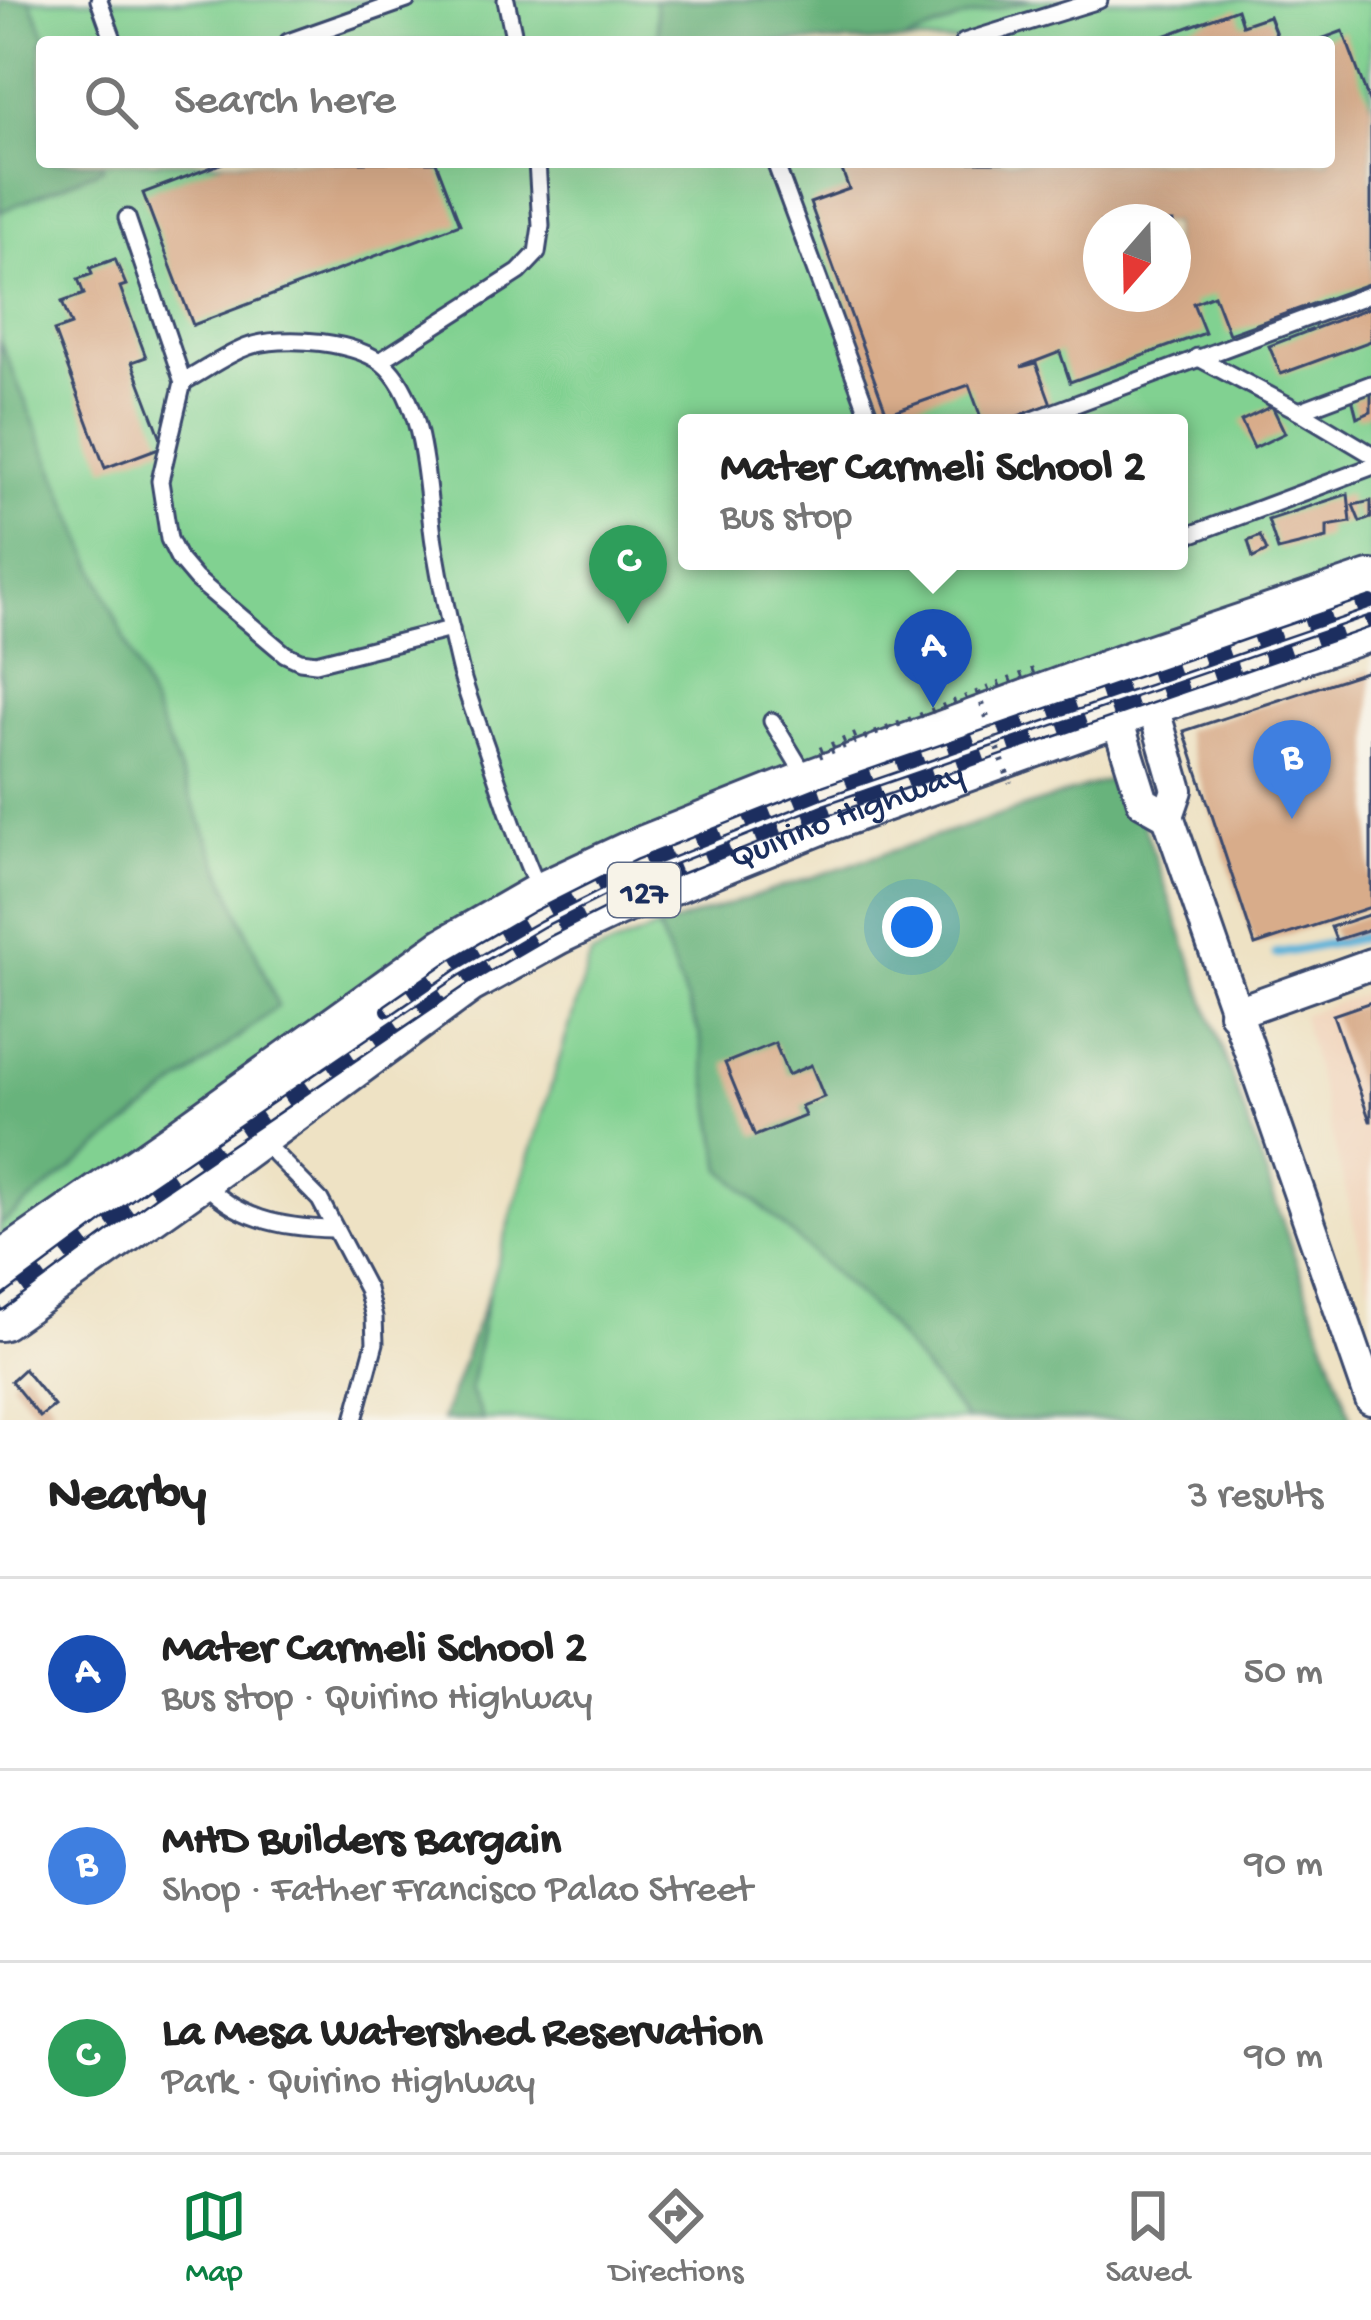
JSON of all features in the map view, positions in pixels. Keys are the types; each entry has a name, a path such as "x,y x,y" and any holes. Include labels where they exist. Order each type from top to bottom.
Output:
{"main road":[{"name":"Quirino Highway","path":"0,1316 199,1176 630,856 819,800 1128,688 1371,585"},
{"name":"Quirino Highway","path":"1128,688 1371,626"},
{"name":"Quirino Highway","path":"0,1268 448,951 549,914"}],"street":[{"path":"1128,688 1143,802 1168,816 1371,1399"},
{"path":"1234,1012 1371,964"}],"lane":[{"path":"99,0 112,36"},
{"path":"305,36 407,0"},
{"path":"506,0 514,36"},
{"path":"982,36 1099,0"},
{"path":"380,361 519,272 537,254 542,226 537,168"},
{"path":"777,168 869,414"},
{"path":"127,218 183,382 160,481 169,539 179,560 285,654 300,661 316,662 451,629"},
{"path":"1048,414 1371,294"},
{"path":"183,382 249,346 270,343 328,344 354,350 392,372 409,401 425,462 434,544 462,675 518,842 549,914"},
{"path":"1197,357 1371,454"},
{"path":"1300,411 1371,385"},
{"path":"1195,533 1371,467"},
{"path":"772,721 819,800"},
{"path":"256,1134 320,1200 367,1289 375,1343 354,1420"},
{"path":"199,1176 223,1203 236,1210 300,1228 333,1229"}],"path":[{"path":"856,735 817,751 819,756 1034,670"},
{"path":"978,692 1010,783"}],"shaded area":[{"path":"1371,991 1371,1293 1302,1015"}],"green space":[{"path":"0,0 1371,0 1371,585 811,784 0,1268"},
{"path":"0,0 30,0 45,36 36,36 36,168 103,168 0,212"},
{"path":"655,0 1031,0 962,18 918,36 658,36"},
{"path":"0,341 278,1006 0,1225"},
{"path":"1126,774 1352,1420 967,1420 882,1318 722,1169 700,1035 658,928"},
{"path":"658,928 700,1035 722,1169 882,1318 967,1420 483,1420 470,1390 488,1293 591,955"},
{"path":"488,1293 470,1390 483,1420 442,1420"}],"building":[{"path":"1237,9 1242,25 1269,16 1277,36 1164,36"},
{"path":"1343,31 1371,106 1371,283 1229,334 1214,295 1193,303 1205,333 1070,382 1060,352 1021,367 1036,363 1051,404 1024,414 980,414 969,385 887,414 810,203 849,189 841,168 1335,168 1335,36 1330,36"},
{"path":"209,168 438,168 460,224 193,325 143,193"},
{"path":"115,259 126,285 120,287 146,357 132,362 164,446 105,468 54,331 71,325 62,302 84,294 78,279 92,274 90,268"},
{"path":"1371,307 1371,341 1281,374 1269,346"},
{"path":"1371,393 1371,412 1357,418 1352,398"},
{"path":"1272,406 1285,433 1254,448 1241,421"},
{"path":"1348,494 1351,522 1327,526 1327,538 1278,550 1268,520"},
{"path":"1371,501 1371,518 1360,522 1353,505"},
{"path":"1260,536 1267,551 1253,558 1248,541"},
{"path":"1371,670 1371,907 1255,945 1184,731"},
{"path":"1371,914 1371,929 1336,940 1331,927"},
{"path":"1371,1002 1371,1121 1370,1121 1333,1015"},
{"path":"775,1043 788,1075 811,1065 824,1097 801,1106 805,1116 755,1136 725,1063"},
{"path":"24,1369 54,1406 40,1417 11,1381"}],"waterway":[{"path":"1276,954 1371,936"}],"railway":[{"path":"388,1010 537,916 638,865 819,793 1371,602"},
{"path":"0,1305 152,1192 462,981 645,882 826,810 1371,621"}],"place":[{"name":"La Mesa Watershed Reservation","path":"628,624"},
{"name":"Mater Carmeli School 2","path":"933,708"},
{"name":"MHD Builders Bargain","path":"1292,819"}]}
